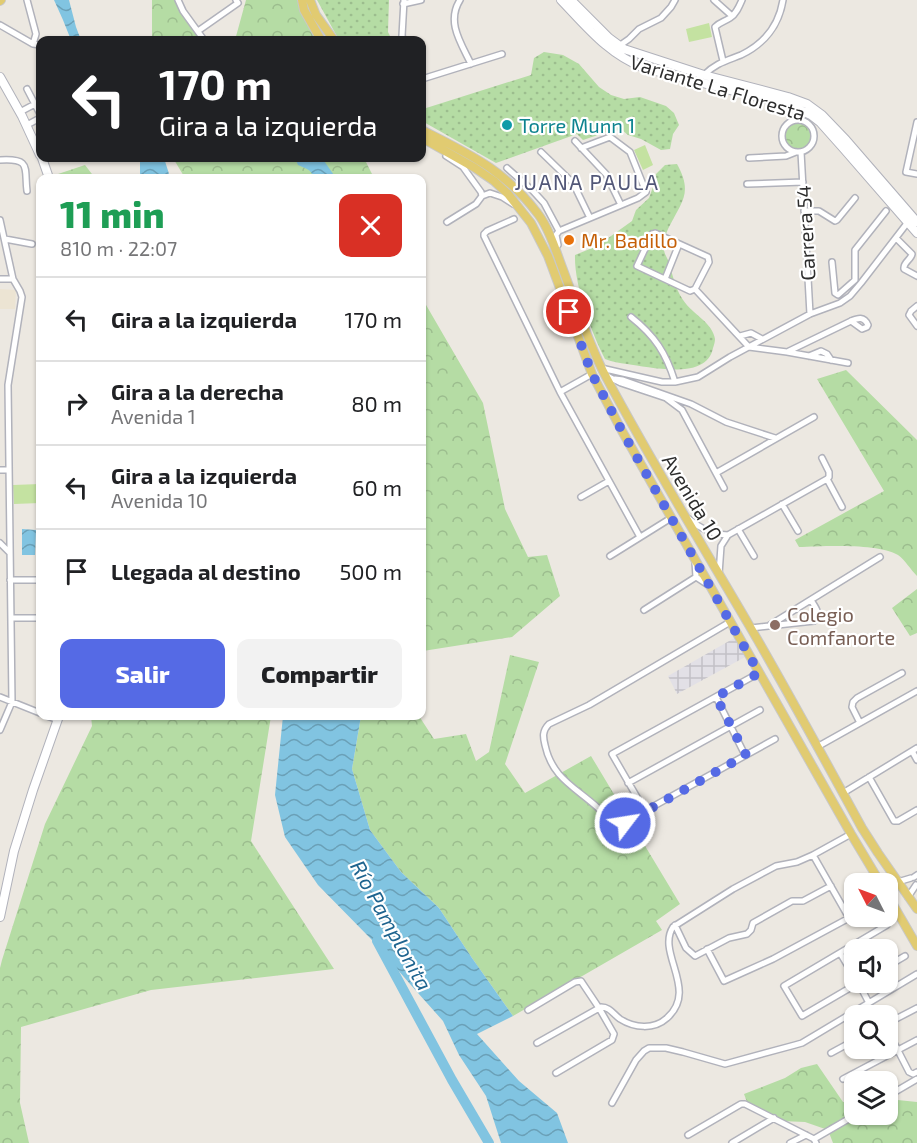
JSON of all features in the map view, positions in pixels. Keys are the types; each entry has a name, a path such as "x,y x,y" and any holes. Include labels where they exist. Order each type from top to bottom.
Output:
{"main road":[{"path":"302,0 304,10 319,36"},
{"path":"310,0 316,15 331,36"},
{"name":"Variante La Floresta","path":"561,0 605,45 621,57 644,68 788,97 807,104 822,115 884,189 917,233"},
{"name":"Variante La Floresta","path":"572,0 609,38 620,46 704,75 718,83"},
{"path":"0,77 36,145"},
{"name":"Avenida 10","path":"426,132 480,160 516,189 540,216 555,248 591,344 615,393 751,628 862,828 891,873"},
{"name":"Avenida 10","path":"426,140 494,181 522,210 540,238 592,374 622,431 694,557 698,573 710,586 874,873"},
{"name":"Variante La Floresta","path":"884,189 917,222"},
{"path":"694,557 704,548"},
{"path":"698,573 705,564 712,562"},
{"path":"0,917 14,851 58,720"},
{"name":"Avenida 10","path":"898,883 916,907"},
{"path":"900,915 909,914 916,907"},
{"path":"898,912 917,946"},
{"path":"910,933 915,924"}],"street":[{"path":"27,0 36,34 33,44"},
{"path":"187,0 179,2 201,36"},
{"path":"198,31 238,3 236,0"},
{"path":"402,36 404,2 421,0"},
{"path":"460,0 455,8 455,27 471,64"},
{"path":"620,46 639,29 661,18 675,0"},
{"path":"714,0 732,16"},
{"path":"723,61 715,27 738,10 742,0"},
{"path":"704,75 723,61 742,54 763,40 778,20 783,0"},
{"path":"0,25 36,44"},
{"path":"426,78 502,54"},
{"path":"20,112 35,104 27,88"},
{"path":"27,125 36,119"},
{"path":"749,158 786,156 806,150 813,142 813,132 808,124 797,120 784,128 782,138 787,148 798,152"},
{"path":"917,122 906,172 917,174"},
{"path":"555,248 558,244 556,235 559,231 638,198 646,192 630,152 610,137 581,148"},
{"path":"574,141 606,174 621,205"},
{"path":"432,144 437,151 463,167 482,196"},
{"path":"541,152 573,183 590,218"},
{"name":"Carrera 54","path":"798,152 803,182 810,314"},
{"path":"0,160 17,160 23,164 27,171 27,191"},
{"path":"507,168 544,203 559,231"},
{"path":"747,184 803,182"},
{"path":"447,222 477,204 482,196 490,193 502,197 522,210"},
{"path":"804,211 819,211 835,221 855,198"},
{"path":"832,262 835,293 840,294 855,280 855,250 886,212"},
{"path":"514,219 487,231 484,236 560,392 640,537"},
{"path":"0,220 13,279 22,297 8,385 12,702 0,730"},
{"path":"607,374 675,382 698,376 762,339 810,314 840,303 850,296 908,222"},
{"path":"653,234 679,244 707,256 709,262 695,289 690,291 637,264 653,234"},
{"path":"896,238 912,254 912,257 904,264 904,269 917,276"},
{"path":"5,239 32,244"},
{"path":"664,279 679,244"},
{"path":"0,279 13,279"},
{"path":"855,280 861,284"},
{"path":"695,289 749,346 848,363"},
{"path":"917,306 909,315 917,326"},
{"path":"631,317 660,345 675,382"},
{"path":"787,352 851,321"},
{"path":"740,336 751,333 762,339"},
{"path":"560,392 592,374"},
{"path":"607,374 621,383 666,398 677,405 685,414 724,488"},
{"path":"607,374 669,395 726,422 775,438"},
{"path":"615,393 616,387 621,383"},
{"path":"0,384 8,385"},
{"path":"716,473 814,417"},
{"path":"719,574 721,546 728,535 827,479 829,472 822,458"},
{"path":"0,470 9,470"},
{"path":"827,479 842,507"},
{"path":"581,496 609,481"},
{"path":"782,504 798,531"},
{"path":"685,515 704,529 715,534 728,535"},
{"path":"610,556 671,518"},
{"path":"738,529 754,556"},
{"path":"0,543 10,553"},
{"path":"770,625 880,557"},
{"path":"644,610 698,573"},
{"path":"10,580 36,580"},
{"path":"751,628 814,621 818,613 811,600"},
{"path":"11,618 36,618"},
{"path":"730,622 589,705 549,724 544,729 543,735 549,760 561,778 599,809 610,825 616,827 775,739"},
{"path":"645,811 612,754 759,673"},
{"path":"860,723 852,707 853,702 903,673"},
{"path":"817,747 917,691"},
{"path":"0,697 36,711"},
{"path":"716,697 746,755"},
{"path":"628,783 760,710"},
{"path":"843,793 914,750 917,760"},
{"path":"869,777 894,821 917,810"},
{"path":"537,1043 603,1007 608,1008 630,1024 656,1025 664,1021 676,1006 679,996 677,975 669,942 669,934 675,925 776,866 797,862 851,834"},
{"path":"706,949 724,981 772,959 849,918 813,855"},
{"path":"898,880 914,877"},
{"path":"908,897 916,885"},
{"path":"675,925 686,948 694,956 729,938 747,934 753,923 782,906 792,901 803,901 831,886"},
{"path":"844,990 802,1016 784,986 884,927"},
{"path":"840,953 844,959"},
{"path":"898,960 905,956"},
{"path":"612,1103 636,1060 649,1048 666,1048 725,1064 770,1052 802,1042 917,974"},
{"path":"528,1010 580,981 614,1034 613,1039 556,1073"},
{"path":"864,993 869,1003"},
{"path":"898,1018 917,1008"},
{"path":"917,1040 898,1050 909,1072 913,1074 917,1072"},
{"path":"831,1053 844,1046"},
{"path":"843,1080 882,1059"},
{"path":"898,1090 917,1079"},
{"path":"688,1135 741,1104 751,1106 806,1134 815,1141 844,1122"},
{"path":"732,1143 774,1118"},
{"path":"790,1143 806,1134"}],"shaded area":[{"path":"0,289 16,290 15,309 0,309"},
{"path":"736,637 747,656 677,694 668,676"}],"green space":[{"path":"152,0 176,0 201,36 152,36"},
{"path":"246,0 300,0 315,36 236,36"},
{"path":"317,0 389,0 388,32 390,36 337,36"},
{"path":"709,23 712,37 689,42 686,29"},
{"path":"544,52 563,55 579,64 599,87 611,95 624,99 640,97 666,106 674,113 679,125 673,134 670,149 661,150 622,130 610,131 583,140 577,134 496,163 426,123 426,108 531,75 534,58"},
{"path":"798,122 808,126 812,136 808,146 798,150 788,146 784,136 788,126"},
{"path":"645,145 653,165 643,170 634,150"},
{"path":"175,162 366,162 372,174 183,174"},
{"path":"677,164 684,182 684,197 666,235 664,251 675,284 683,299 714,334 713,348 709,358 700,365 676,370 619,363 605,359 584,308 577,280 575,255 597,246 632,221 636,210 649,198 656,174 665,165"},
{"path":"85,165 92,174 58,174"},
{"path":"426,305 483,403 505,509 528,557 547,555 560,596 512,637 426,651"},
{"path":"846,370 917,440 917,576 901,557 889,551 850,546 799,547 795,540 884,491 817,379"},
{"path":"36,484 36,503 14,504 13,485"},
{"path":"917,589 917,633 910,636 892,608"},
{"path":"510,655 539,662 505,764 525,793 591,756 680,904 656,921 662,930 513,1016 439,908 401,872 370,830 352,769 360,720 422,720 434,739 466,734 476,761 489,752"},
{"path":"91,720 270,720 251,841 334,969 151,990 21,1027 20,1103 29,1143 0,1143 0,968 45,824 92,726"},
{"path":"817,1064 844,1102 844,1125 898,1125 898,1100 917,1102 917,1143 833,1143 828,1130 805,1122 781,1121 747,1102 744,1094 785,1078 801,1068"}],"water":[{"path":"54,0 69,0 79,36 69,36"},
{"path":"140,162 165,162 169,174 140,174"},
{"path":"297,162 325,162 333,174 312,174"},
{"path":"22,529 36,530 35,555 22,555"},
{"path":"283,720 360,720 352,769 370,830 401,872 439,908 513,1016 477,1034 519,1081 557,1113 568,1143 501,1143 486,1096 459,1055 443,1021 371,939 318,885 285,837 275,795"}],"waterway":[{"name":"Río Pamplonita","path":"377,941 452,1080 489,1143"}],"place":[{"name":"Torre Munn 1","path":"507,125"},
{"name":"Mr. Badillo","path":"569,240"},
{"name":"Colegio Comfanorte","path":"775,625"}],"district":[{"name":"JUANA PAULA","path":"587,181"}],"route":[{"path":"569,312 592,374 622,431 759,673 716,697 746,755 625,823"}]}
